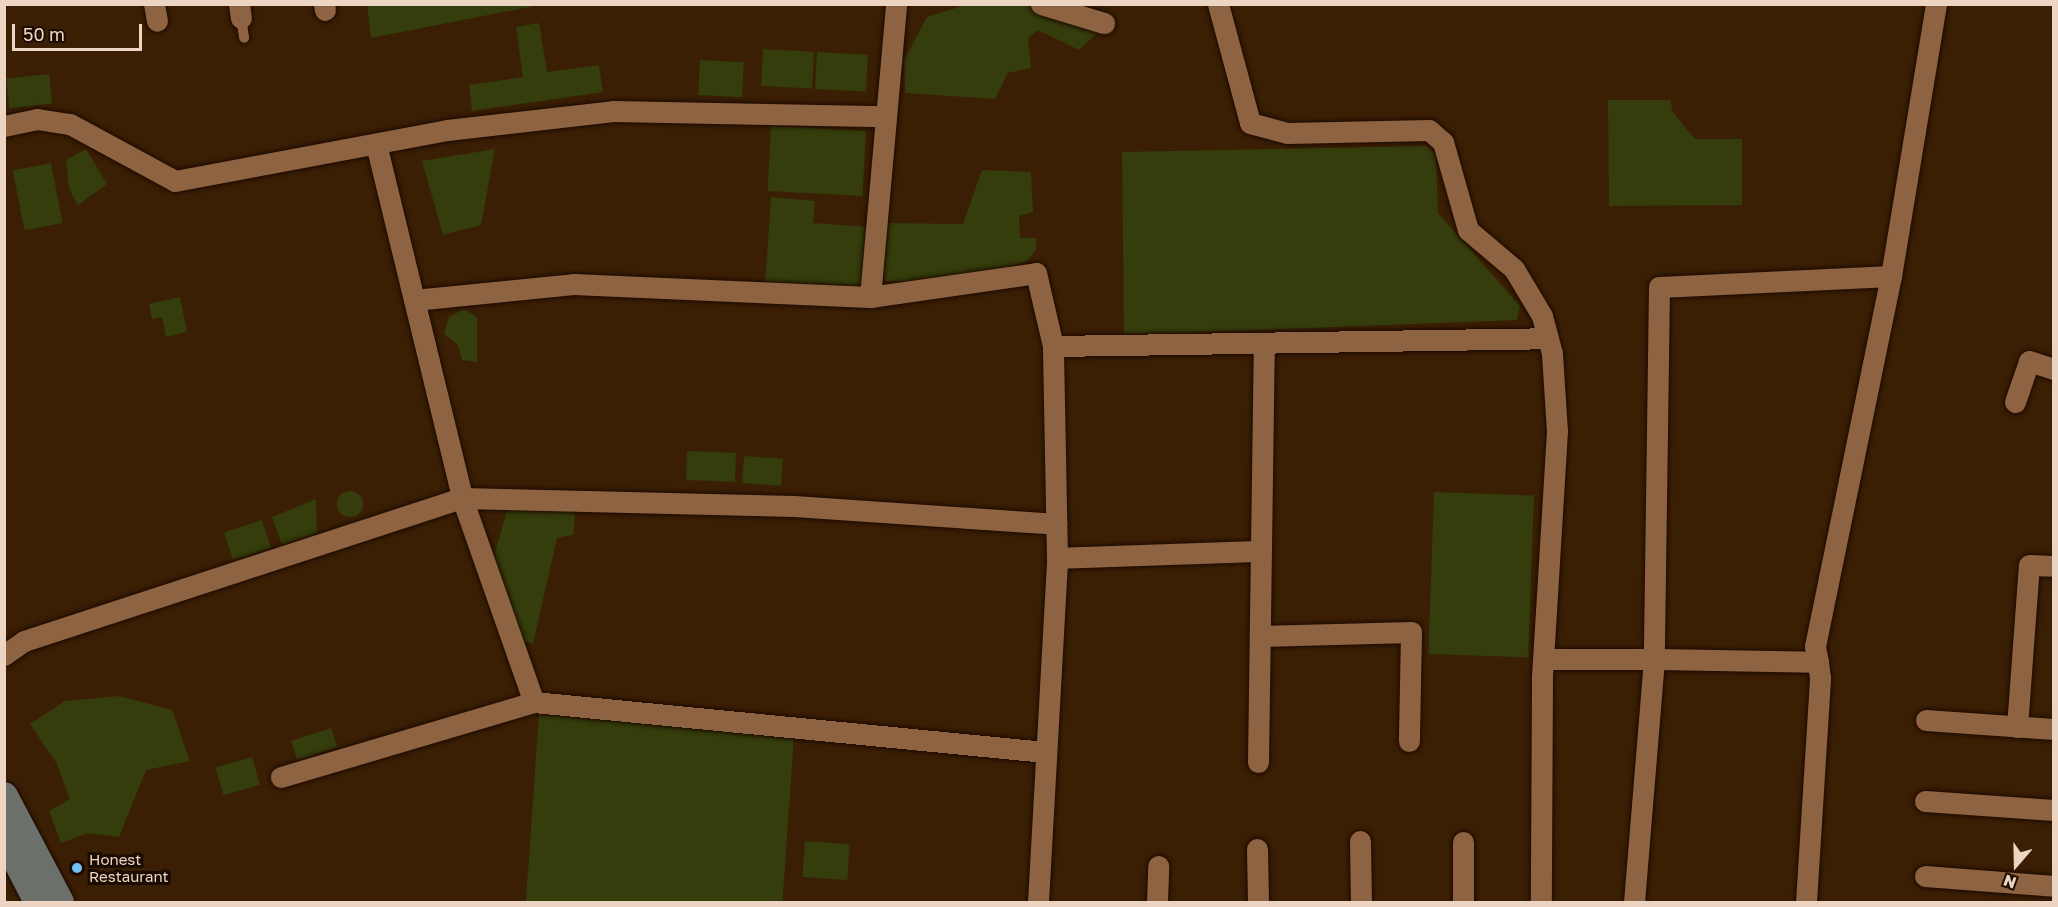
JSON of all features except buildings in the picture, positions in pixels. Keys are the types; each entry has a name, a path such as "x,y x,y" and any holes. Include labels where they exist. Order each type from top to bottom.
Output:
{"street":[{"path":"870,297 884,116 896,4"},
{"path":"1041,4 1104,23"},
{"path":"1218,4 1250,123 1287,133 1429,130 1443,142 1468,230 1514,269 1542,316 1548,338 1557,431 1543,659 1541,903"},
{"path":"1806,903 1818,662 1815,646 1891,276 1936,4"},
{"path":"4,126 37,119 70,124 175,182 376,144 613,111 884,116"},
{"path":"376,144 462,498 534,702"},
{"path":"414,300 573,284 870,297 1036,273 1053,346 1057,558 1038,903"},
{"path":"1634,903 1654,659 1659,288 1891,276"},
{"path":"1053,346 1548,338"},
{"path":"1258,762 1264,343"},
{"path":"2015,402 2029,361 2054,369"},
{"path":"4,655 24,641 462,498 794,506 1056,524"},
{"path":"1057,558 1261,551"},
{"path":"2017,727 2029,565 2054,566"},
{"path":"1260,636 1411,632 1409,741"},
{"path":"1543,659 1818,662"},
{"path":"281,777 534,702 1045,752"},
{"path":"1926,720 2054,729"},
{"path":"4,796 34,889"},
{"path":"1925,801 2054,810"},
{"path":"4,836 34,889 60,903"},
{"path":"1360,841 1361,903"},
{"path":"1463,842 1463,903"},
{"path":"1257,849 1258,903"},
{"path":"1157,903 1158,866"},
{"path":"1925,876 2054,886"}],"green space":[{"path":"367,4 540,4 540,5 371,38"},
{"path":"965,5 1033,5 1103,28 1079,50 1038,30 1028,38 1031,68 1008,73 995,99 905,93 904,60 927,17"},
{"path":"539,23 547,72 599,65 603,92 472,111 469,85 523,77 516,27"},
{"path":"763,49 814,52 812,89 761,86"},
{"path":"817,52 868,55 866,92 815,89"},
{"path":"700,60 744,62 742,97 698,95"},
{"path":"49,74 52,104 9,108 6,78"},
{"path":"1608,100 1671,100 1672,111 1695,139 1742,139 1742,205 1609,206"},
{"path":"771,126 866,131 862,196 768,191"},
{"path":"1426,146 1436,155 1438,213 1520,306 1517,320 1124,335 1122,152"},
{"path":"86,149 107,184 78,205 69,189 66,160"},
{"path":"495,149 481,225 443,235 422,161"},
{"path":"51,163 63,223 24,230 13,170"},
{"path":"982,170 1031,172 1033,212 1019,216 1020,238 1036,238 1036,250 1027,261 956,283 882,281 882,223 963,224"},
{"path":"771,197 815,201 813,223 870,227 865,291 765,284"},
{"path":"180,297 187,332 166,337 162,317 152,319 149,304"},
{"path":"464,309 477,317 477,362 462,360 458,345 444,334 449,317"},
{"path":"687,451 736,453 735,482 686,480"},
{"path":"744,456 783,459 781,486 742,483"},
{"path":"350,491 359,495 363,504 359,513 350,517 341,513 337,504 341,495"},
{"path":"1434,492 1534,495 1528,657 1428,654"},
{"path":"316,499 317,533 282,545 272,517"},
{"path":"510,500 562,502 575,516 573,535 557,538 533,644 517,639 492,563"},
{"path":"262,520 271,548 233,560 224,532"},
{"path":"119,696 172,710 190,761 146,770 119,837 88,833 61,843 49,811 70,799 57,764 30,724 65,701"},
{"path":"539,714 794,732 782,902 526,902"},
{"path":"331,728 337,747 297,760 291,741"},
{"path":"252,757 260,785 223,795 215,767"},
{"path":"805,841 850,844 847,880 802,877"}],"place":[{"name":"Honest Restaurant","path":"77,868"}]}
